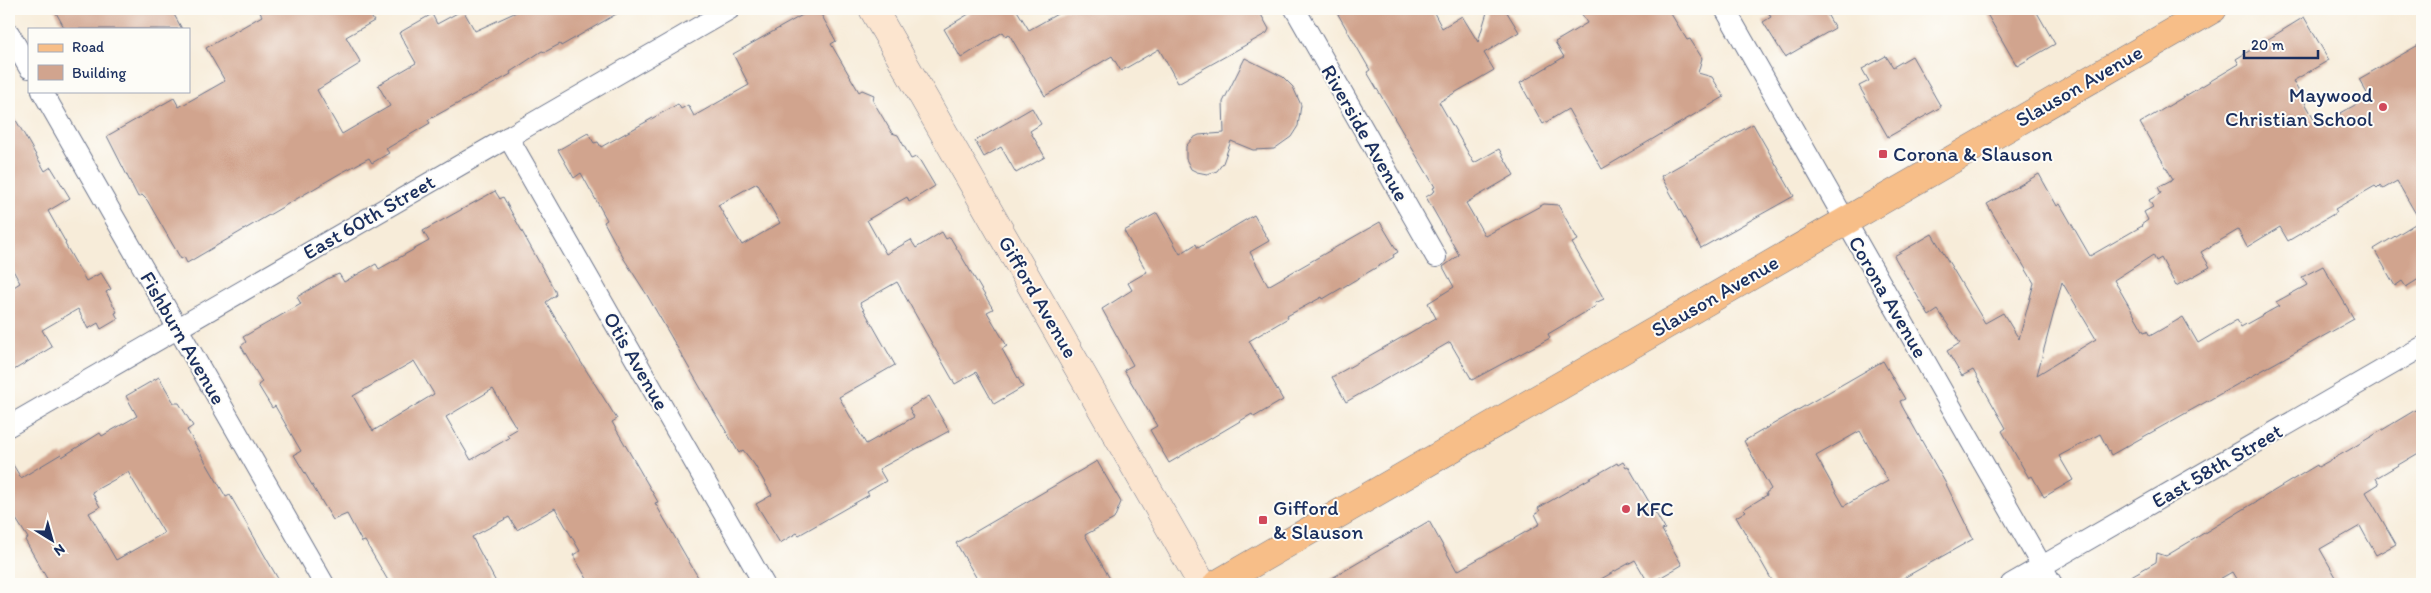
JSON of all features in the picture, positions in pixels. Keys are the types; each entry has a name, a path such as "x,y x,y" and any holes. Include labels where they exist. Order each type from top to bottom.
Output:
{"main road":[{"name":"Slauson Avenue","path":"1217,584 2213,9"}],"street":[{"name":"East 60th Street","path":"9,426 730,9"},
{"name":"Gifford Avenue","path":"873,9 1202,584"},
{"name":"Riverside Avenue","path":"1295,9 1436,257"},
{"name":"Corona Avenue","path":"1725,9 2052,584"},
{"path":"9,32 28,66"},
{"name":"Fishburn Avenue","path":"43,92 324,584"},
{"name":"Otis Avenue","path":"508,137 764,584"},
{"name":"East 58th Street","path":"2011,584 2422,346"}],"building":[{"path":"54,9 171,9 181,28 64,28"},
{"path":"258,9 366,9 374,21 346,37 361,63 317,90 342,134 390,106 378,85 416,63 399,33 432,14 437,24 463,10 475,31 523,9 625,9 561,46 560,44 545,52 542,51 510,72 511,74 428,120 430,123 386,149 389,153 372,163 369,158 339,174 187,263 184,257 181,259 147,200 142,195 138,197 107,136 174,98 179,107 225,81 206,48 262,16"},
{"path":"813,9 818,9 836,41 831,44 859,92 862,90 874,95 873,101 892,133 898,135 911,159 916,157 919,159 935,186 909,202 907,197 867,220 886,254 911,240 916,248 942,232 946,239 950,237 993,309 987,312 1007,346 1002,349 1023,387 994,404 976,372 955,384 897,282 860,303 895,365 839,397 866,444 914,417 909,408 929,396 949,431 879,469 886,481 867,492 869,495 799,535 797,533 780,543 756,504 772,495 754,464 743,450 739,453 715,413 624,259 604,222 607,220 581,173 574,178 558,150 588,133 594,143 598,142 601,147 678,104 681,109 688,105 694,116 749,85 733,54","holes":["757,183 780,223 742,245 718,205"]},
{"path":"977,9 1016,9 1029,30 1066,9 1258,9 1269,29 1267,33 1178,83 1159,49 1121,71 1112,56 1045,96 1009,34 1006,36 1003,32 961,58 944,29"},
{"path":"1335,9 1432,9 1442,28 1462,16 1478,42 1488,9 1505,9 1519,32 1484,53 1494,70 1439,102 1474,163 1499,149 1514,175 1466,203 1485,236 1544,204 1558,205 1578,240 1572,243 1604,299 1595,303 1596,306 1548,334 1550,338 1472,380 1450,342 1346,402 1332,377 1436,318 1428,303 1454,287 1443,267 1459,255 1426,197 1435,191 1433,188 1435,187 1367,72 1370,70"},
{"path":"1579,9 1660,9 1662,12 1668,9 1687,40 1690,39 1702,58 1698,73 1712,77 1724,97 1602,169 1568,109 1543,124 1520,83 1564,57 1555,42 1587,23"},
{"path":"1766,9 1824,9 1835,28 1785,57 1763,22 1771,17"},
{"path":"1984,9 2035,9 2055,44 2017,66"},
{"path":"2304,17 2329,60 2293,81 2318,126 2369,97 2359,79 2422,43 2422,277 2406,287 2402,281 2395,286 2374,249 2420,221 2397,181 2383,189 2380,185 2377,188 2375,186 2335,209 2337,212 2288,241 2280,227 2247,247 2238,230 2201,252 2210,267 2176,286 2161,258 2156,261 2153,255 2114,280 2144,332 2147,331 2150,336 2183,317 2198,343 2237,320 2241,327 2279,306 2276,302 2307,285 2302,277 2323,266 2354,319 2111,455 2100,434 2059,456 2073,480 2044,497 2032,476 2029,478 2002,431 2006,428 1973,370 1962,376 1947,351 1960,343 1938,310 1929,316 1894,256 1932,234 1985,323 2003,313 2019,339 2034,283 1987,204 2039,174 2057,206 2060,204 2090,256 2142,226 2148,220 2144,212 2153,207 2149,200 2161,193 2158,187 2173,179 2140,123 2239,64 2236,59","holes":["2062,282 2096,339 2037,375"]},
{"path":"1886,56 1893,67 1912,56 1941,107 1888,137 1859,86 1869,81 1862,69"},
{"path":"1245,58 1283,77 1293,87 1301,105 1298,126 1291,137 1274,149 1253,150 1231,141 1223,163 1217,171 1207,174 1197,172 1191,169 1186,159 1186,146 1193,138 1199,135 1224,133 1223,102"},
{"path":"9,108 45,171 51,167 70,198 48,211 86,281 101,273 111,289 106,292 117,312 115,313 118,319 101,329 98,323 88,329 78,309 42,330 52,347 9,373 9,290 20,283 9,263"},
{"path":"1032,108 1041,124 1030,131 1045,157 1016,173 1001,147 984,157 975,141"},
{"path":"1753,124 1794,196 1701,248 1661,176"},
{"path":"495,191 500,199 503,197 555,291 556,295 546,302 617,419 612,422 658,502 655,503 702,584 590,584 573,555 580,551 555,508 517,530 509,517 472,537 497,584 390,584 365,541 362,542 347,514 333,520 294,455 301,451 275,406 272,408 258,385 262,382 241,346 246,342 243,337 301,304 297,297 329,278 339,274 344,282 376,264 379,269 429,241 423,231","holes":["414,361 434,394 373,431 353,396","493,389 517,429 507,435 509,438 471,460 446,417"]},
{"path":"1157,213 1180,254 1196,244 1198,248 1254,215 1269,241 1250,252 1268,286 1380,222 1398,252 1393,255 1394,257 1323,299 1322,297 1287,316 1288,318 1249,341 1283,400 1254,417 1252,414 1169,463 1150,430 1157,426 1124,370 1133,365 1102,309 1132,290 1128,283 1147,272 1124,231"},
{"path":"1883,361 1905,399 1900,401 1902,406 1945,482 1973,539 1893,584 1774,584 1736,517 1746,511 1744,509 1767,495 1766,493 1771,489 1744,441","holes":["1860,431 1888,481 1844,506 1816,456"]},
{"path":"159,377 174,403 179,403 193,426 187,430 226,497 230,495 281,584 50,584 25,540 28,538 9,508 9,458 21,478 61,454 62,457 100,433 102,436 137,416 126,396","holes":["128,472 164,533 116,560 89,513 100,507 92,492"]},
{"path":"2422,406 2422,451 2376,478 2379,484 2366,492 2396,544 2376,555 2360,526 2320,549 2340,584 2239,584 2232,572 2211,584 2117,584 2156,562 2157,553 2166,556 2317,465 2318,467 2349,450"},
{"path":"1097,461 1121,502 1114,519 1085,535 1113,584 980,584 956,543"},
{"path":"1623,462 1626,467 1628,466 1665,529 1662,530 1682,565 1649,584 1635,560 1592,584 1322,584 1429,521 1457,571 1540,524 1535,514 1540,511 1538,508 1617,463 1618,465"}],"place":[{"name":"Maywood Christian School","path":"2383,107"},
{"name":"Corona & Slauson","path":"1883,154"},
{"name":"KFC","path":"1626,509"},
{"name":"Gifford & Slauson","path":"1263,520"}]}
